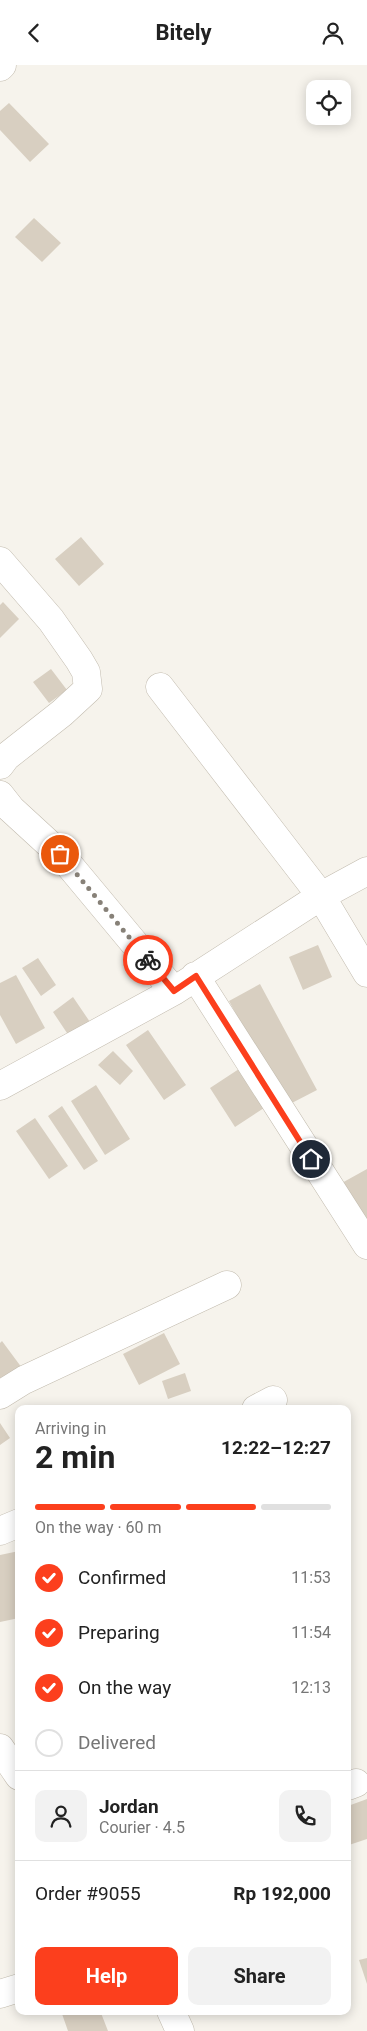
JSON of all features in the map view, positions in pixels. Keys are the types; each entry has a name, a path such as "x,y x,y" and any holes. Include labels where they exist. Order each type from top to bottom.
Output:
{"street":[{"path":"0,561 51,620 79,660 86,672 88,689 62,713 6,757 0,765"},
{"path":"160,687 321,896 367,973"},
{"path":"0,795 12,809 60,854 185,984 367,1245"},
{"path":"0,1086 185,984 321,896 367,871"},
{"path":"0,1395 24,1380 227,1285"},
{"path":"0,1531 15,1525"},
{"path":"0,1748 15,1770"},
{"path":"0,1994 15,1989"},
{"path":"173,2015 180,2031"}],"building":[{"path":"9,103 49,144 30,162 0,130 0,111"},
{"path":"34,218 61,243 42,262 15,237"},
{"path":"81,537 104,564 79,586 55,559"},
{"path":"3,602 19,619 0,638 0,605"},
{"path":"51,669 67,690 49,703 33,682"},
{"path":"318,945 332,977 303,990 289,957"},
{"path":"38,958 56,985 41,996 22,968"},
{"path":"16,975 45,1028 16,1044 0,1015 0,983"},
{"path":"260,984 317,1090 286,1106 229,1001"},
{"path":"73,997 90,1022 69,1036 53,1012"},
{"path":"148,1030 186,1085 164,1100 126,1045"},
{"path":"113,1051 133,1071 120,1085 98,1065"},
{"path":"242,1067 267,1106 235,1127 210,1088"},
{"path":"96,1085 130,1139 105,1155 71,1101"},
{"path":"62,1106 98,1161 84,1170 48,1116"},
{"path":"35,1118 68,1166 49,1179 16,1131"},
{"path":"367,1169 367,1233 340,1184"},
{"path":"164,1333 180,1364 139,1385 123,1354"},
{"path":"2,1341 22,1368 0,1383 0,1343"},
{"path":"185,1373 191,1391 168,1399 162,1381"},
{"path":"0,1423 10,1438 0,1445"},
{"path":"15,1552 15,1619 0,1622 0,1555"},
{"path":"367,1799 367,1839 351,1844 351,1805"},
{"path":"367,1958 367,1984 359,1960"},
{"path":"62,2015 102,2015 108,2031 68,2031"}],"way so far":[{"path":"60,854 148,960"}],"route":[{"path":"148,960 174,991 196,976 311,1159"}]}
